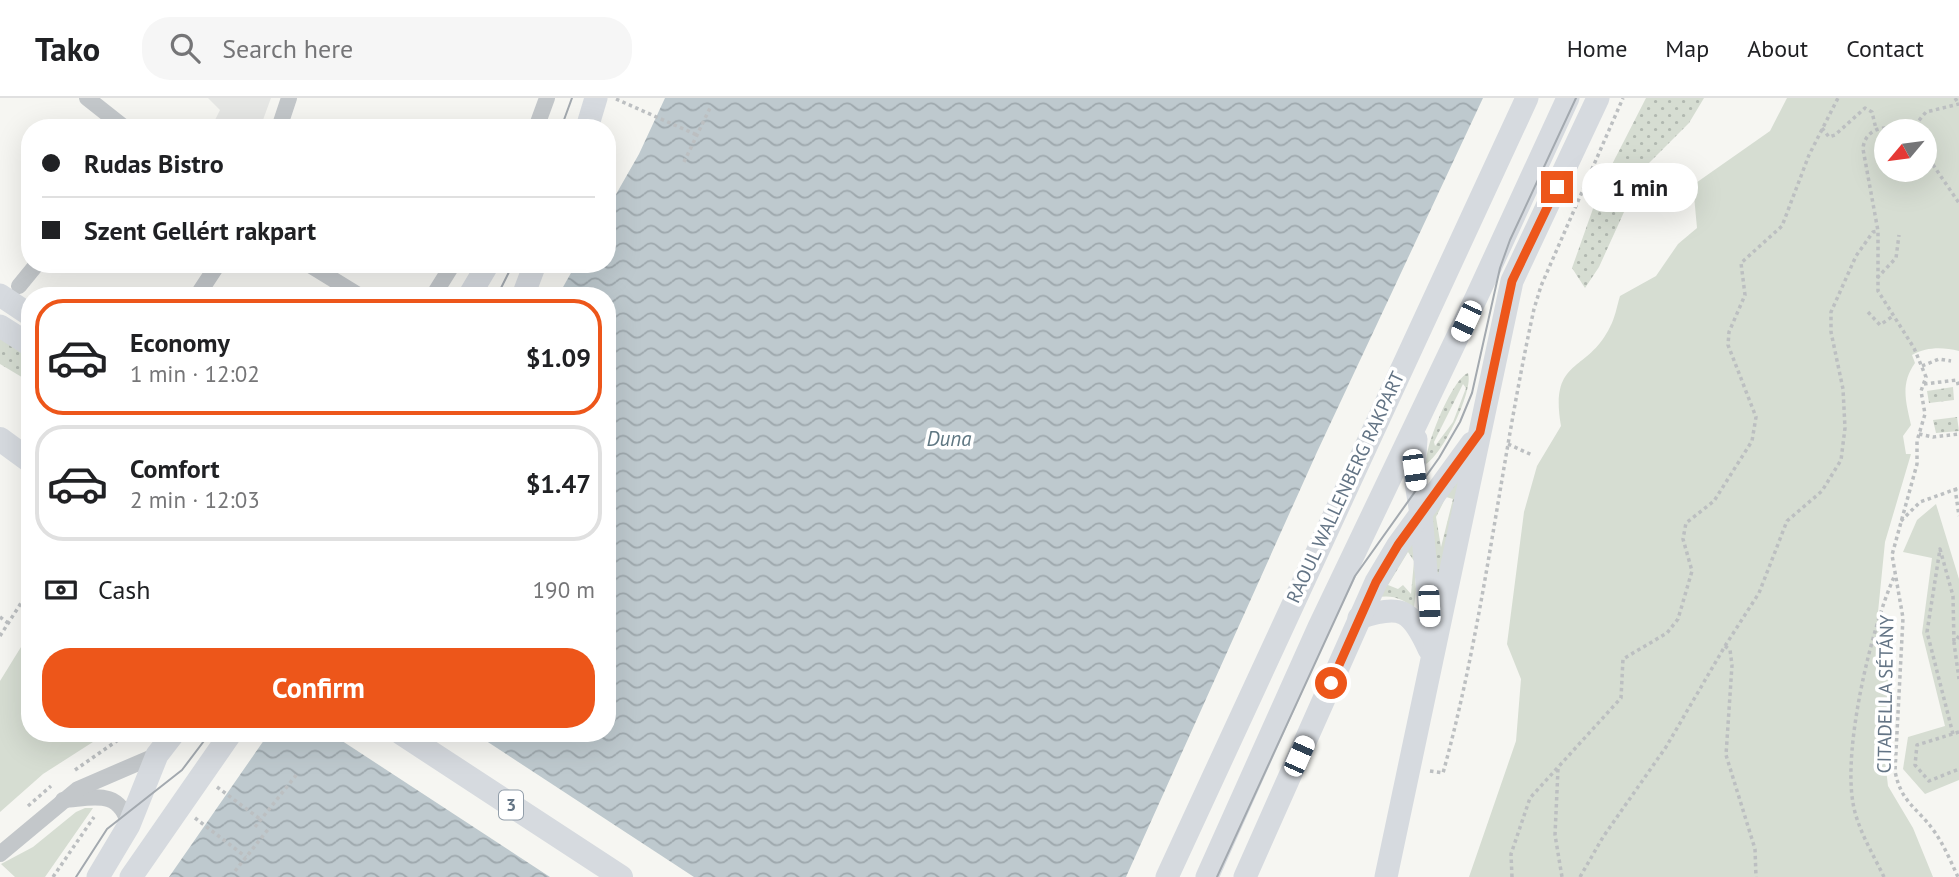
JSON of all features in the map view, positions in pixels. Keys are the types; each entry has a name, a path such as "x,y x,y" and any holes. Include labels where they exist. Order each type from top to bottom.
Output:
{"main road":[{"path":"590,119 596,98"},
{"name":"RAOUL WALLENBERG RAKPART","path":"1167,877 1527,98"},
{"path":"1207,877 1319,627 1568,98"},
{"path":"1386,877 1512,281 1598,98"},
{"path":"0,326 21,339"},
{"path":"1418,421 1414,470 1421,514 1432,656"},
{"path":"1245,877 1376,582 1480,432"},
{"path":"0,439 21,454"},
{"path":"1359,618 1389,609 1401,610 1409,615 1422,633 1432,656"},
{"path":"98,877 128,825 157,755 167,742"},
{"path":"131,877 225,742"},
{"name":"3","path":"415,742 621,877"}],"street":[{"path":"87,98 114,119"},
{"path":"282,119 289,98"},
{"path":"540,119 547,98"},
{"path":"10,294 29,273"},
{"path":"323,273 345,287"},
{"path":"0,854 63,800 93,781 157,755"},
{"path":"63,800 106,797 115,800 122,807 128,825"}],"path":[{"path":"615,98 697,135"},
{"path":"1426,770 1443,773 1451,744 1476,634 1508,444 1541,286 1623,98"},
{"path":"1512,877 1511,854 1530,798 1621,698 1623,659 1667,633 1678,619 1692,570 1683,539 1686,523 1714,501 1752,441 1755,417 1728,345 1729,332 1745,295 1741,263 1782,226 1822,128 1838,98"},
{"path":"1920,119 1926,112 1959,104 1955,98"},
{"path":"1822,128 1829,136 1835,135 1865,107 1872,112 1874,120"},
{"path":"684,162 710,108"},
{"path":"1874,131 1863,142 1863,149 1878,231 1878,290 1922,366 1939,359 1951,361"},
{"path":"1937,171 1959,203"},
{"path":"1580,877 1603,837 1666,747 1759,593 1787,521 1822,491 1833,477 1844,453 1843,389 1831,332 1831,312 1856,256 1873,232 1878,231"},
{"path":"1877,278 1896,258 1899,235"},
{"path":"1868,312 1880,325 1893,316"},
{"name":"CITADELLA SÉTÁNY","path":"1922,366 1926,377 1921,391 1925,414 1919,434 1917,464 1892,555 1903,618 1894,748 1898,789 1906,803 1934,831 1958,877"},
{"path":"1924,384 1957,380 1959,388"},
{"path":"1919,434 1933,437 1959,434"},
{"path":"1508,444 1532,455"},
{"path":"1900,523 1920,502 1957,488 1959,516"},
{"path":"1952,734 1927,632 1940,549 1954,596 1954,643 1959,680"},
{"path":"1884,877 1853,805 1850,757 1878,612 1894,577"},
{"path":"0,636 21,603"},
{"path":"0,617 8,623"},
{"path":"1954,643 1959,636"},
{"path":"1725,646 1730,650 1732,665 1726,755 1755,849 1756,877"},
{"path":"1959,732 1917,745 1915,765 1929,781 1959,769"},
{"path":"1558,767 1555,835 1562,877"},
{"path":"254,827 297,774"},
{"path":"215,786 260,819"},
{"path":"53,877 94,817"},
{"path":"194,817 246,857"},
{"path":"235,871 270,827"}],"shaded area":[{"path":"208,98 271,98 263,119 216,119 220,110"},
{"path":"1646,98 1704,98 1689,123 1644,168 1599,267 1585,288 1572,268 1601,186"},
{"path":"1787,98 1959,98 1959,351 1935,348 1912,355 1915,363 1906,386 1911,425 1903,436 1906,454 1911,454 1885,542 1878,612 1889,616 1891,629 1884,751 1888,786 1913,828 1933,877 1469,877 1516,741 1521,679 1507,644 1524,512 1537,466 1561,426 1560,388 1572,368 1601,342 1612,323 1620,296 1656,276 1678,244 1697,228 1693,185 1770,131"},
{"path":"0,334 21,348 21,377 0,364"},
{"path":"1468,373 1469,381 1462,407 1441,448 1426,464 1430,443 1441,414 1462,378","holes":["1463,384 1466,388 1453,422 1435,446 1434,442"]},
{"path":"1953,387 1954,400 1929,403 1927,391"},
{"path":"1957,417 1959,431 1936,433 1933,420"},
{"path":"1461,475 1438,582 1430,516","holes":["1446,497 1453,499 1441,547 1436,517"]},
{"path":"1936,504 1959,579 1959,780 1925,794 1903,769 1908,737 1945,726 1922,633 1932,558 1903,552 1917,520"},
{"path":"1413,540 1416,589 1414,609 1397,598 1376,598","holes":["1408,552 1414,561 1411,594 1403,585 1398,589 1388,585"]},
{"path":"21,647 21,742 93,742 43,774 0,812 0,681"},
{"path":"93,808 45,877 15,877 1,864 33,847 76,812"}],"water":[{"name":"Duna","path":"665,98 1483,98 1317,452 1126,877 169,877 263,742 616,742 616,287 563,287 571,273 616,273 616,194 639,154"}],"pier":[{"path":"344,742 488,742 694,877 550,877"}],"tram line":[{"path":"564,119 572,98"},
{"path":"1217,877 1355,576 1439,458 1460,422 1472,393 1500,268 1510,240 1576,98"},
{"path":"502,287 508,273"},
{"path":"76,877 107,829 182,770 203,742"}],"route":[{"path":"1331,683 1376,582 1398,545 1480,432 1512,281 1557,187"}]}
